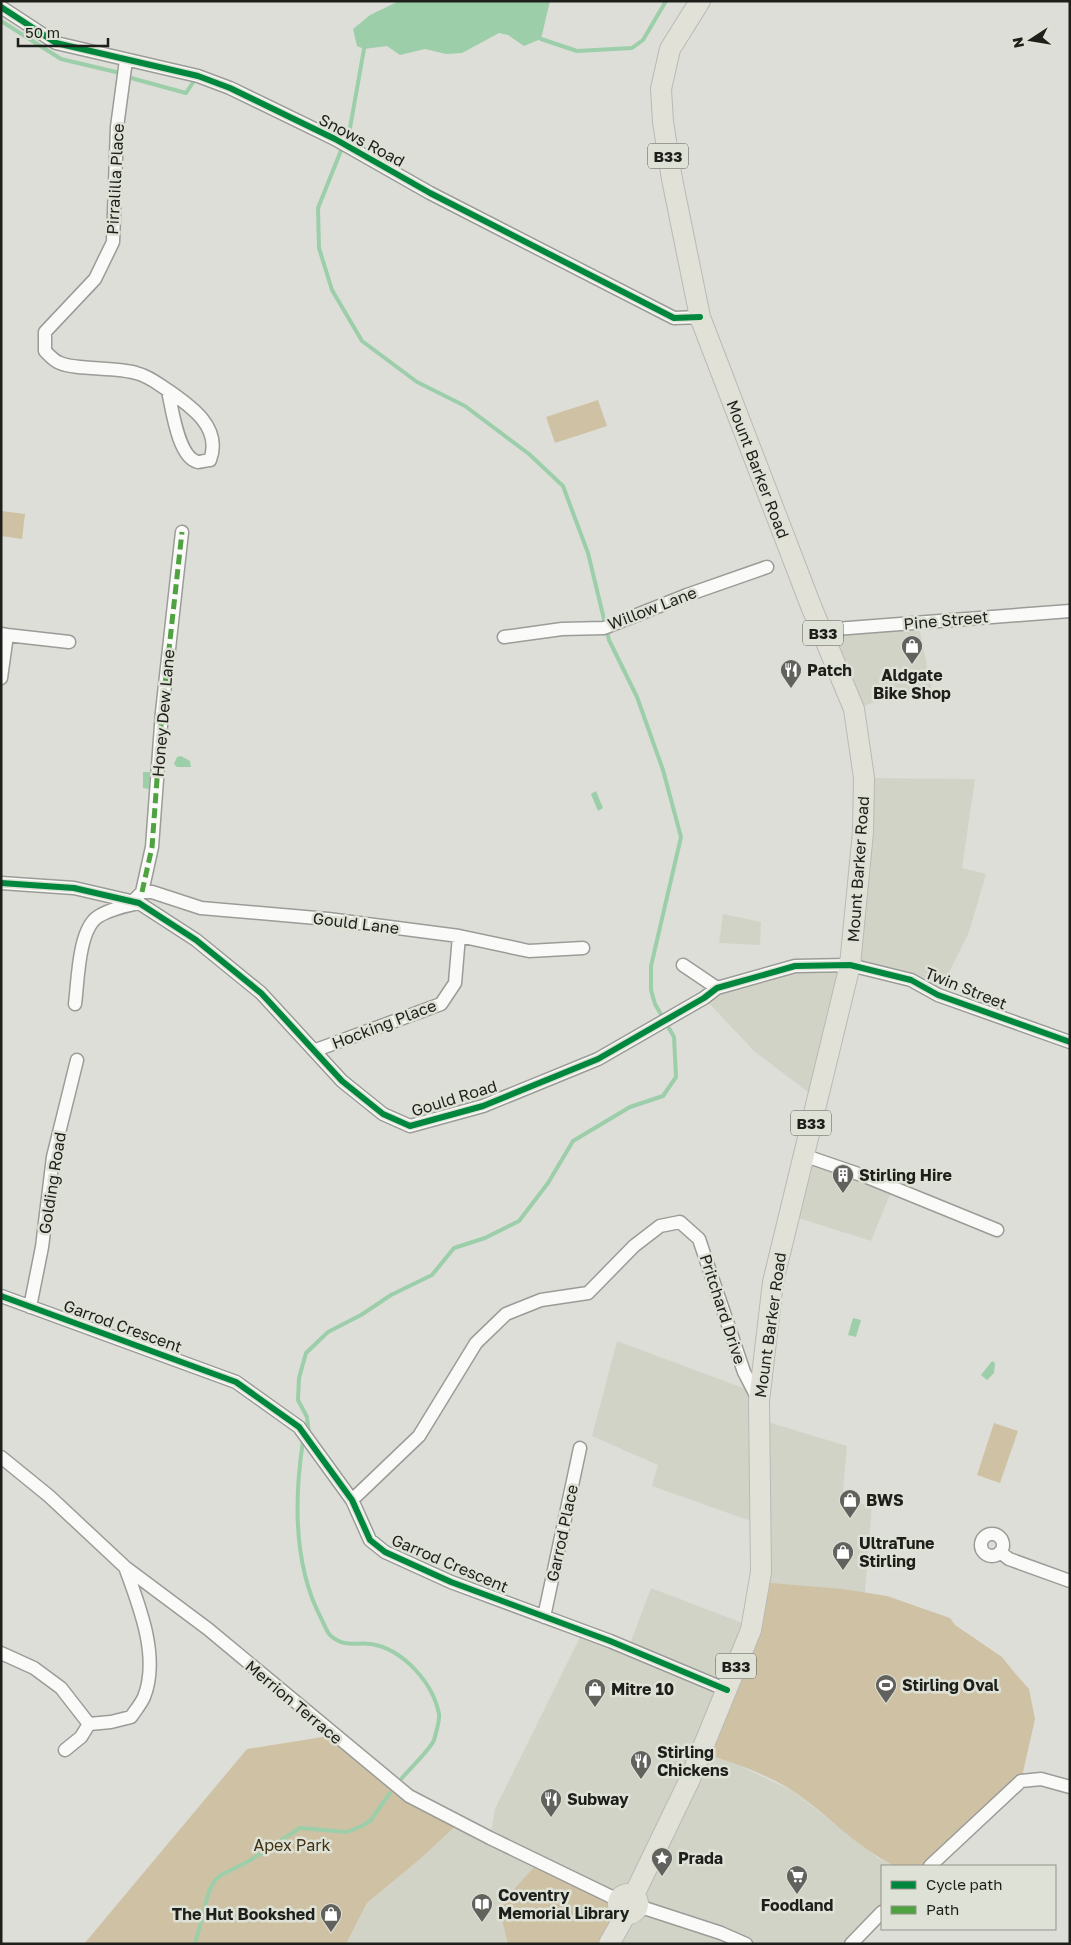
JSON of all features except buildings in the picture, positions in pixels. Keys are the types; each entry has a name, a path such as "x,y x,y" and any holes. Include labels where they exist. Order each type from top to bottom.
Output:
{"main road":[{"name":"Mount Barker Road","path":"609,1944 690,1778 751,1630 760,1582 762,1512 759,1401 773,1282 803,1155 835,1035 850,965 863,832 864,778 854,709 811,606 700,317 672,178 663,122 661,89 670,48 700,1"}],"street":[{"name":"Snows Road","path":"1,7 56,43 198,76 230,88 336,140 430,193 674,318 700,317"},
{"name":"Pirralilla Place","path":"126,60 117,127 113,242 95,279 45,332 45,351 60,364 135,372 154,379 197,412 208,427 214,448 210,460 198,462 187,456 178,435 168,391"},
{"name":"Honey Dew Lane","path":"138,899 152,847 162,712 182,532"},
{"name":"Willow Lane","path":"504,637 562,629 609,626 687,595 767,567"},
{"name":"Pine Street","path":"822,630 1070,612"},
{"path":"1,678 4,635 69,642"},
{"name":"Gould Road","path":"1,883 74,888 138,899 196,940 261,993 316,1050 342,1081 383,1114 410,1126 483,1106 598,1059 717,988 795,966 850,965"},
{"name":"Gould Lane","path":"138,899 152,892 201,908 328,919 459,936 529,951 583,948"},
{"path":"75,1004 84,936 97,917 138,899"},
{"name":"Hocking Place","path":"316,1050 441,1004 455,983 459,936"},
{"path":"683,965 717,988"},
{"name":"Twin Street","path":"850,965 911,980 938,995 1070,1042"},
{"name":"Golding Road","path":"30,1307 42,1247 53,1157 77,1060"},
{"path":"803,1155 867,1177 997,1230"},
{"name":"Pritchard Drive","path":"352,1500 419,1436 476,1343 506,1314 541,1300 588,1293 634,1246 660,1226 680,1222 699,1238 714,1275 744,1372 759,1401"},
{"name":"Garrod Crescent","path":"1,1296 236,1382 299,1427 352,1500 370,1540 385,1552 452,1582 610,1642 727,1690"},
{"name":"Garrod Place","path":"544,1617 580,1448"},
{"name":"Merrion Terrace","path":"1,1457 49,1496 125,1568 208,1629 409,1796 490,1838 629,1904 721,1933 746,1944"},
{"path":"1000,1552 1009,1559 1070,1581"},
{"path":"89,1724 110,1722 130,1717 144,1698 148,1675 148,1652 142,1621 125,1568"},
{"path":"1,1653 34,1668 61,1688 89,1724"},
{"path":"65,1750 81,1737 89,1724"},
{"path":"931,1865 1021,1781 1041,1779 1070,1787"},
{"path":"851,1944 881,1913"}],"shaded area":[{"path":"399,1 550,1 541,39 524,46 508,35 499,33 462,53 446,54 425,49 400,55 387,46 364,49 357,46 353,29 370,15"},
{"path":"918,622 932,690 890,697 854,709 822,630"},
{"path":"181,756 190,761 191,767 177,767 174,764 177,757"},
{"path":"143,772 150,772 149,789 143,788"},
{"path":"864,778 975,779 962,868 986,874 969,932 938,995 850,965"},
{"path":"596,791 603,808 598,811 591,794"},
{"path":"723,914 761,922 760,945 719,943"},
{"path":"850,965 817,1099 754,1051 704,998 795,966"},
{"path":"803,1155 893,1187 871,1241 789,1215"},
{"path":"853,1318 861,1320 856,1337 848,1335"},
{"path":"617,1341 754,1392 758,1419 847,1446 842,1502 872,1505 865,1593 760,1582 762,1525 652,1486 658,1465 592,1436"},
{"path":"992,1361 995,1363 994,1373 987,1380 981,1375"},
{"path":"651,1588 740,1622 751,1630 701,1752 734,1763 793,1791 878,1858 893,1865 881,1865 881,1913 851,1944 346,1944 367,1903 419,1860 460,1822 490,1838 495,1809 583,1631 628,1649","holes":["627,1893 637,1910 620,1910 618,1903 620,1896"]}],"green space":[{"path":"598,400 607,426 555,443 546,417"},
{"path":"1,511 25,514 22,539 1,536"},
{"path":"994,1423 1018,1431 1000,1483 977,1475"},
{"name":"Stirling Oval","path":"760,1582 843,1589 887,1596 950,1618 955,1625 1002,1657 1029,1689 1035,1719 1021,1781 931,1865 893,1865 863,1847 805,1800 783,1785 749,1769 701,1752"},
{"name":"Apex Park","path":"335,1735 363,1759 460,1822 419,1860 367,1903 346,1944 84,1944 247,1749"},
{"path":"539,1862 618,1903 620,1910 609,1944 508,1944 501,1916 504,1900"}],"waterway":[{"path":"541,39 577,51 632,48 643,40 666,1"},
{"path":"1,21 61,59 116,72"},
{"path":"309,1434 307,1417 298,1400 299,1378 306,1353 328,1332 361,1315 391,1295 432,1275 454,1248 485,1238 519,1221 548,1183 573,1141 630,1107 663,1096 676,1077 674,1037 655,1004 651,990 651,966 681,837 663,770 637,697 609,640 588,553 563,486 529,454 465,406 417,382 362,341 332,290 319,248 318,208 350,128 364,49"},
{"path":"131,78 186,93 196,78"},
{"path":"303,1441 298,1486 298,1532 301,1555 312,1599 328,1633 341,1642 371,1644 383,1647 405,1660 415,1669 436,1702 439,1717 434,1740 402,1778"},
{"path":"195,1944 209,1891 215,1880 221,1875 249,1861 300,1828 347,1832 362,1826 370,1821 390,1793"}],"marked path":[{"path":"142,892 152,847 162,712 182,532"}],"cycle path":[{"path":"1,7 56,43 198,76 230,88 335,139 430,193 674,318 700,317"},
{"path":"1,883 74,888 139,903 196,940 261,993 342,1081 383,1114 410,1126 483,1106 598,1059 704,998 717,988 795,966 850,965 911,980 938,995 1070,1042"},
{"path":"1,1296 236,1382 299,1427 352,1500 370,1540 385,1552 451,1582 610,1641 727,1690"}],"place":[{"name":"Aldgate Bike Shop","path":"912,665"},
{"name":"Patch","path":"791,689"},
{"name":"Stirling Hire","path":"843,1194"},
{"name":"BWS","path":"850,1519"},
{"name":"UltraTune Stirling","path":"843,1571"},
{"name":"Stirling Oval","path":"886,1704"},
{"name":"Mitre 10","path":"595,1708"},
{"name":"Stirling Chickens","path":"641,1780"},
{"name":"Subway","path":"551,1818"},
{"name":"Prada","path":"662,1877"},
{"name":"Foodland","path":"797,1895"},
{"name":"Coventry Memorial Library","path":"482,1923"},
{"name":"The Hut Bookshed","path":"331,1933"}]}
